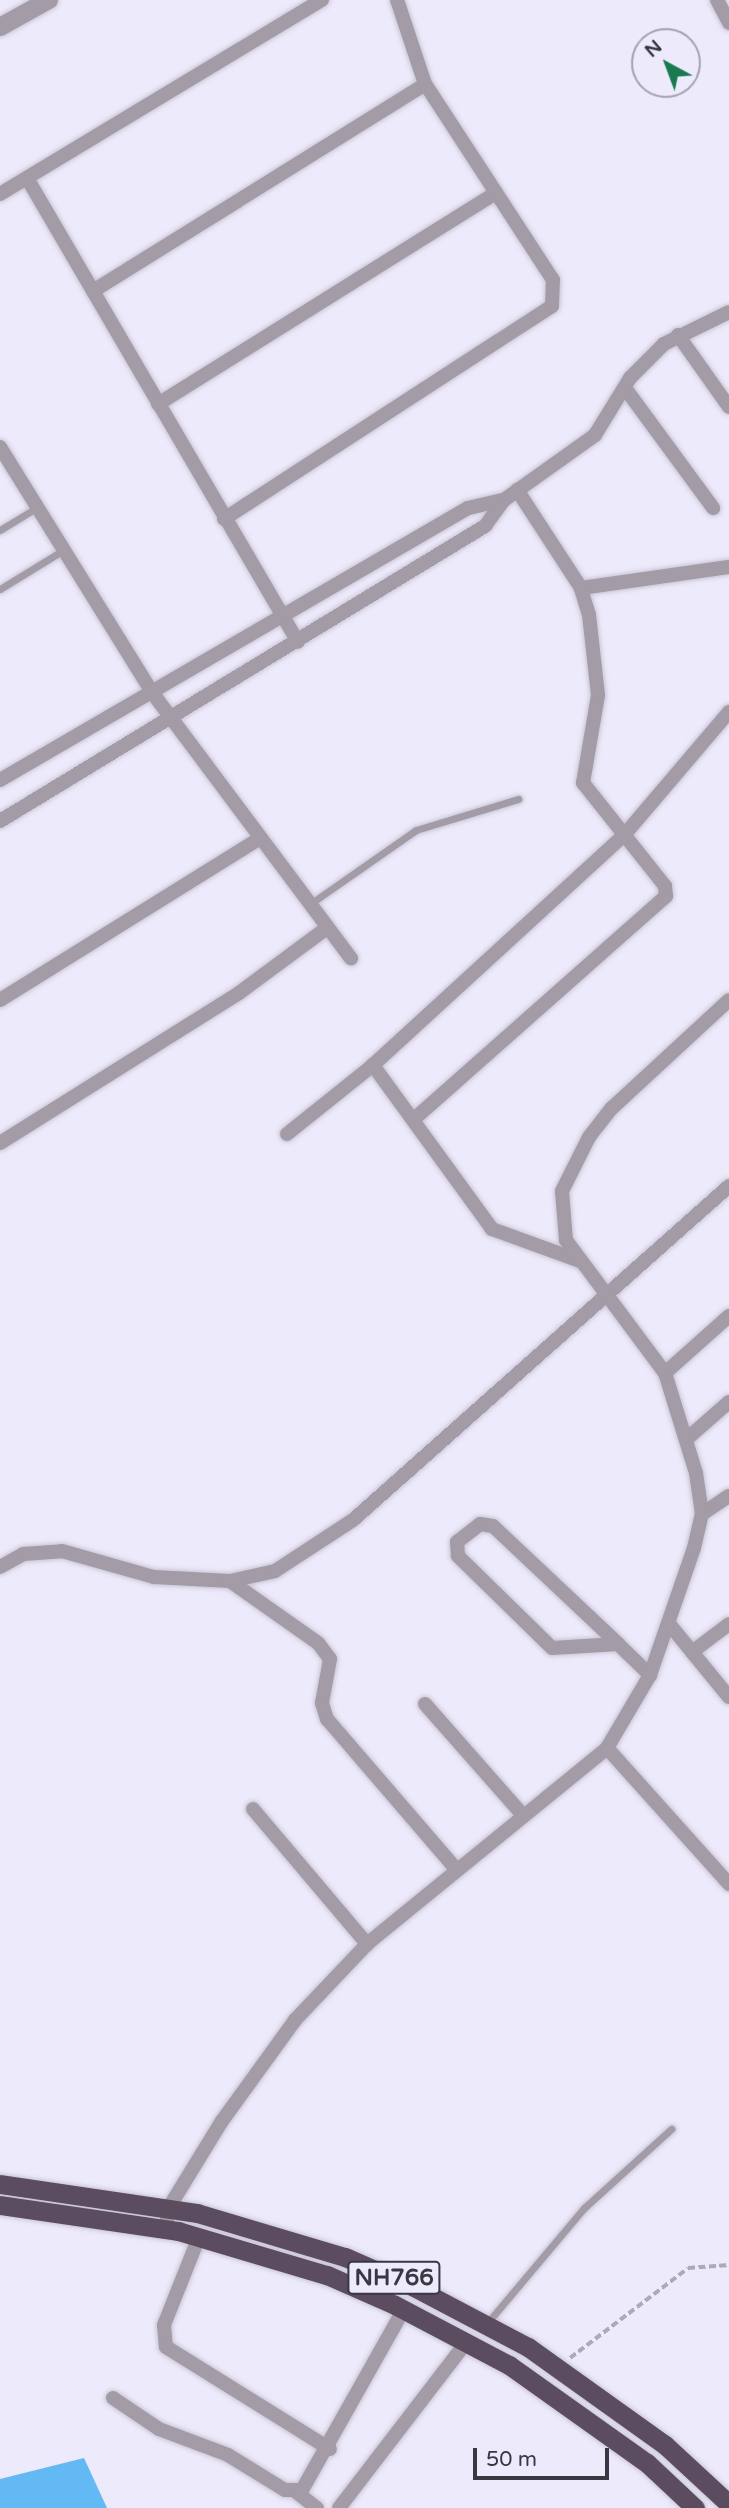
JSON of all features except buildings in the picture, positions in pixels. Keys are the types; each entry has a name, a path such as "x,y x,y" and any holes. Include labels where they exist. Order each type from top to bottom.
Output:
{"highway":[{"name":"NH766","path":"0,2184 168,2208 345,2257 488,2323 557,2367 665,2445 729,2504"},
{"name":"NH766","path":"0,2205 166,2229 199,2237 327,2276 404,2309 467,2341 647,2463 695,2508"}],"street":[{"path":"0,27 49,0"},
{"path":"0,194 322,0"},
{"path":"224,519 546,314 556,292 553,280 425,84 397,0"},
{"path":"717,0 729,23"},
{"path":"93,291 425,84"},
{"path":"27,178 298,642"},
{"path":"158,404 496,193"},
{"path":"0,821 466,540 504,500 595,435 625,388 678,335 729,312"},
{"path":"678,335 729,407"},
{"path":"625,388 713,508"},
{"path":"0,447 151,691 259,839 351,958"},
{"path":"413,1120 662,902 665,886 580,774 598,695 596,650 581,588 517,491"},
{"path":"0,780 468,508 504,500"},
{"path":"581,588 729,567"},
{"path":"287,1134 373,1065 626,833 729,712"},
{"path":"0,1000 259,839"},
{"path":"0,1143 239,993 327,928"},
{"path":"166,2229 168,2208 248,2081 367,1944 607,1748 650,1675 670,1625 702,1514 689,1437 664,1373 580,1261 560,1214 562,1191 589,1136 729,1000"},
{"path":"373,1065 492,1228 580,1261"},
{"path":"0,1567 23,1554 62,1550 154,1577 230,1581 275,1572 353,1520 729,1186"},
{"path":"664,1373 729,1316"},
{"path":"689,1437 729,1402"},
{"path":"702,1514 729,1496"},
{"path":"618,1644 552,1648 458,1556 457,1542 480,1524 493,1525 618,1644 650,1675"},
{"path":"230,1581 318,1643 330,1659 323,1703 327,1719 457,1870"},
{"path":"692,1652 729,1624"},
{"path":"670,1625 729,1697"},
{"path":"425,1704 523,1815"},
{"path":"607,1748 729,1884"},
{"path":"254,1809 367,1944"},
{"path":"199,2237 164,2326 166,2347 330,2449"},
{"path":"295,2491 312,2480 404,2309"},
{"path":"339,2508 467,2341"},
{"path":"113,2398 159,2429 228,2455 295,2491 317,2508"}],"lane":[{"path":"0,530 36,508"},
{"path":"0,589 62,551"},
{"path":"310,904 416,830 518,799"},
{"path":"488,2323 584,2208 671,2129"}],"path":[{"path":"557,2367 688,2268 729,2265"}],"water":[{"path":"84,2458 107,2508 0,2508 0,2479"}]}
